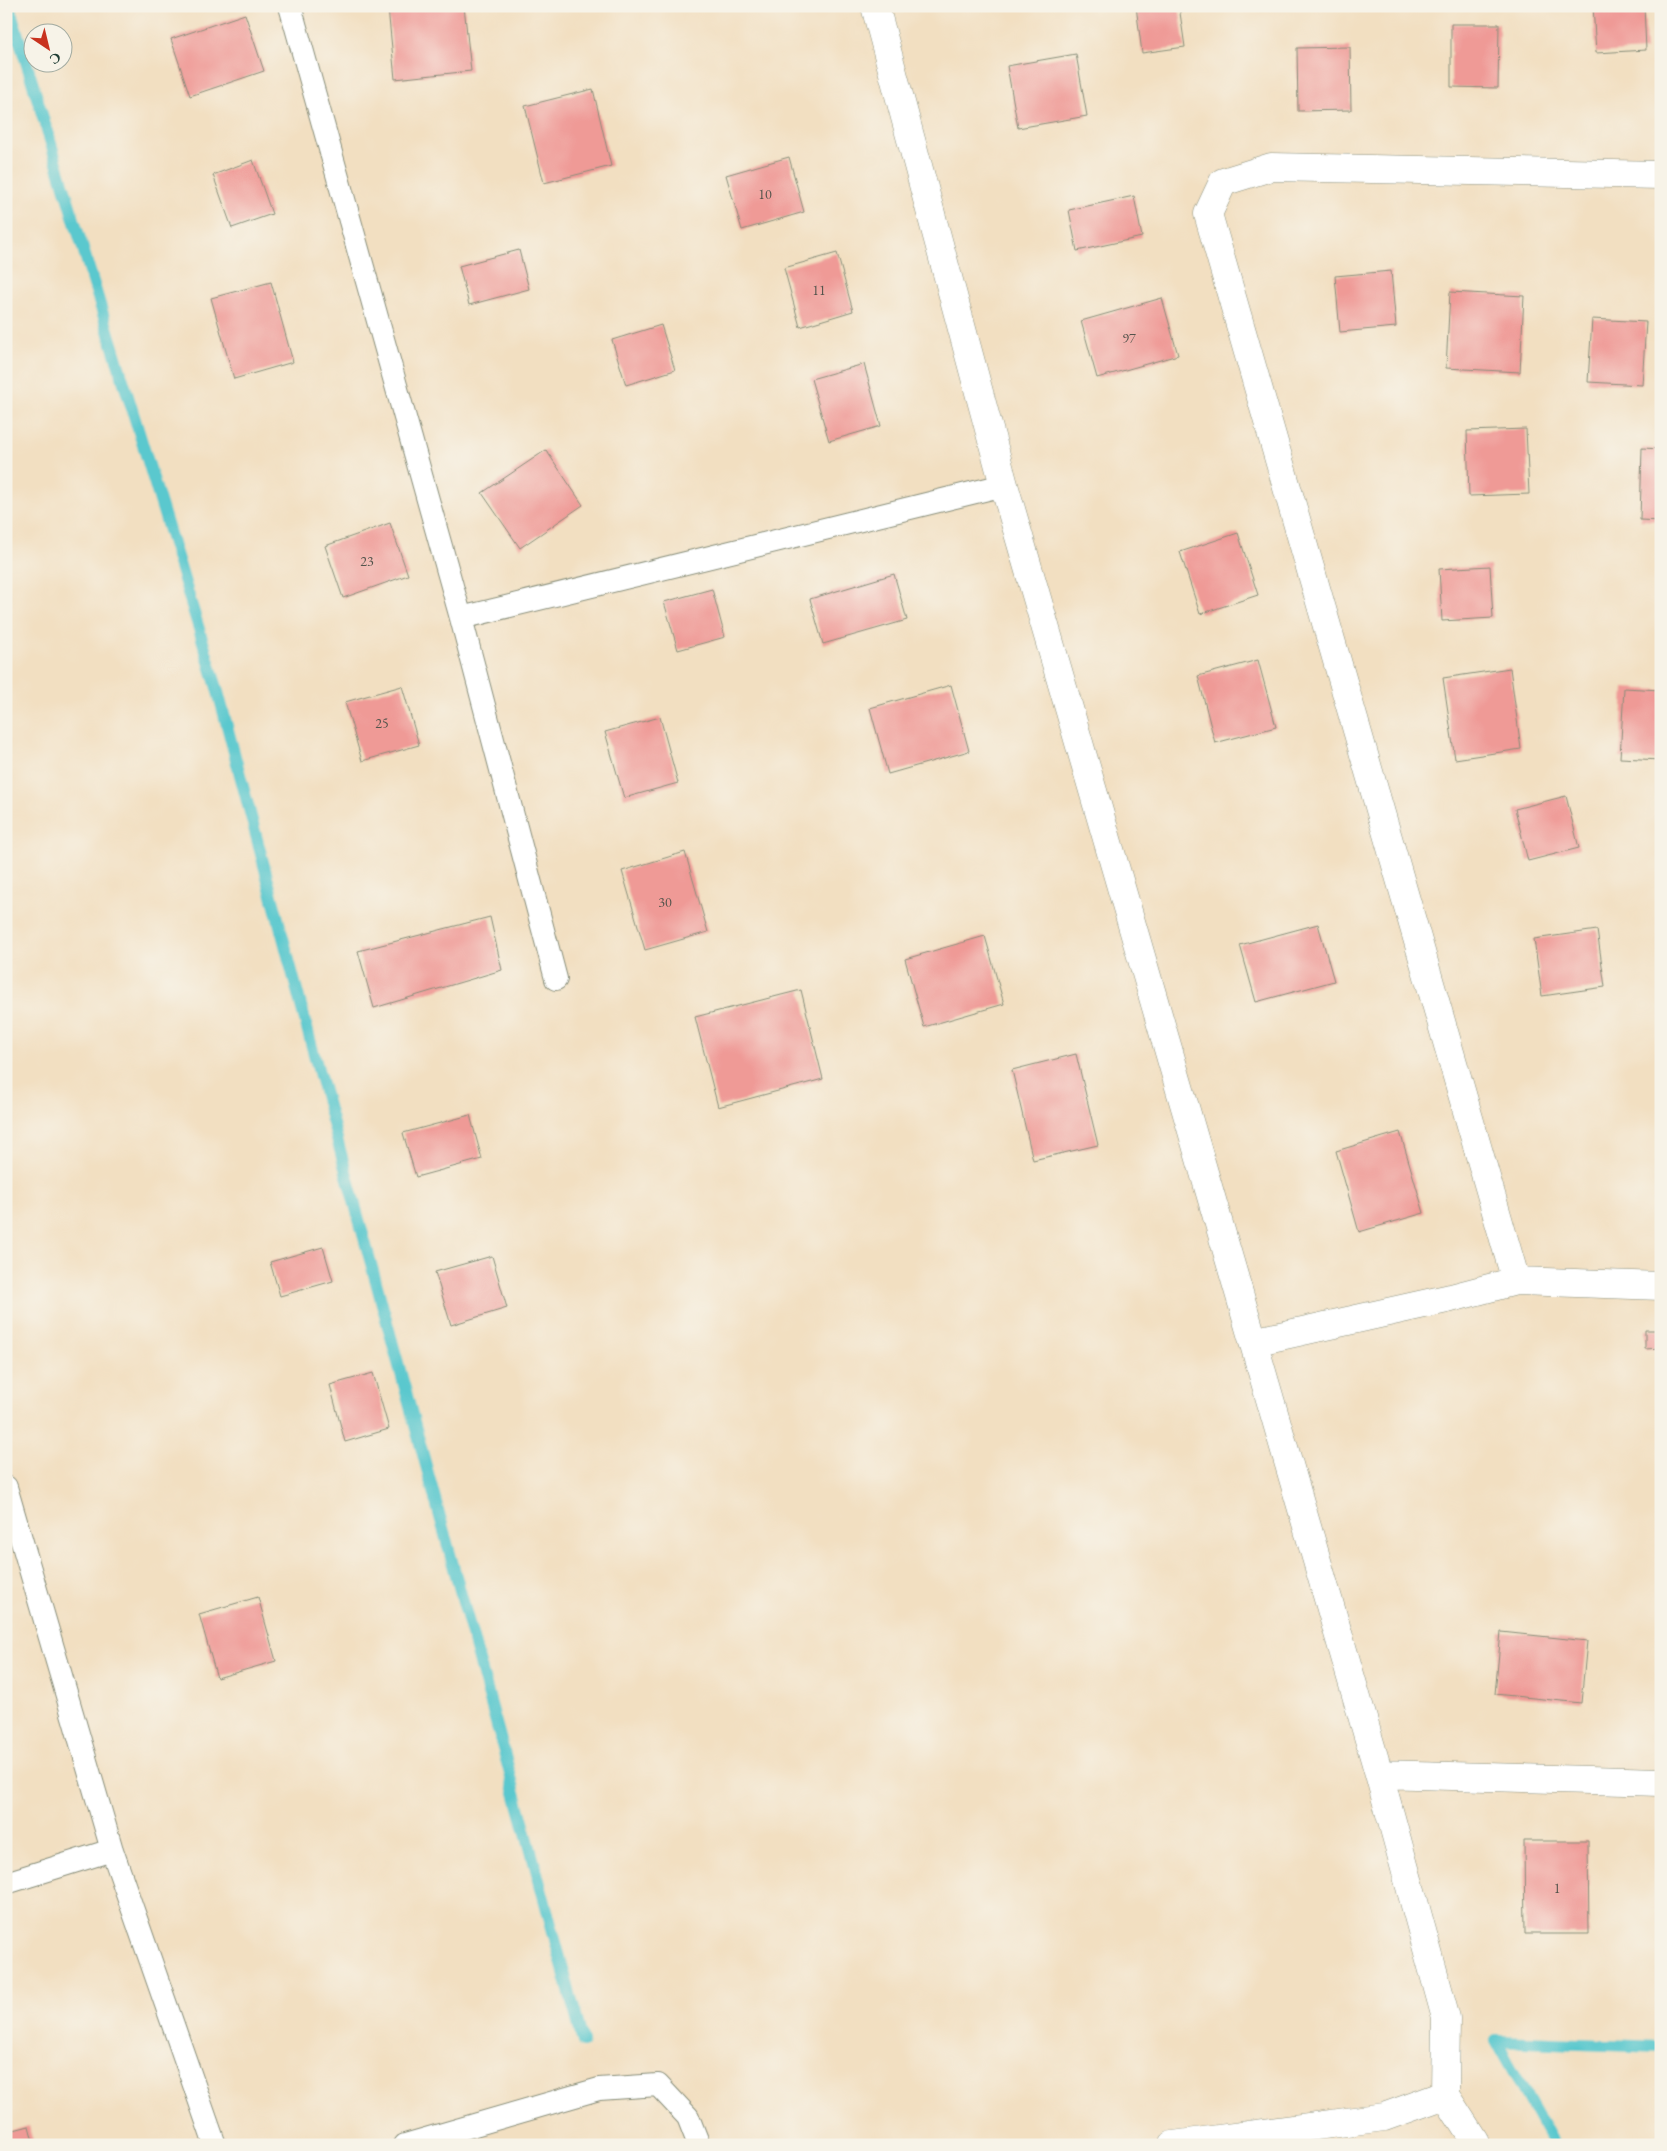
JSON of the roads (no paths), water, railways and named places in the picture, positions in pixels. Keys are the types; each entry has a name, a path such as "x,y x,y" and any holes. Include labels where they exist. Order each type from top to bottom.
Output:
{"street":[{"path":"876,6 1004,485 1379,1774 1446,2018 1444,2095 1474,2140 1474,2145"},
{"path":"1516,1281 1208,214 1223,182 1271,167 1661,175"},
{"path":"1253,1342 1451,1298 1516,1281 1661,1286"},
{"path":"1379,1774 1661,1782"},
{"path":"1173,2145 1384,2118 1444,2095"}],"lane":[{"path":"290,6 461,618 556,979"},
{"path":"461,618 1004,485"},
{"path":"6,1487 112,1850 214,2145"},
{"path":"6,1883 112,1850"},
{"path":"405,2145 599,2089 658,2085 688,2117 699,2145"}],"waterway":[{"path":"9,6 217,688 312,1047 583,2042"},
{"path":"1554,2145 1496,2041 1661,2047"}]}
